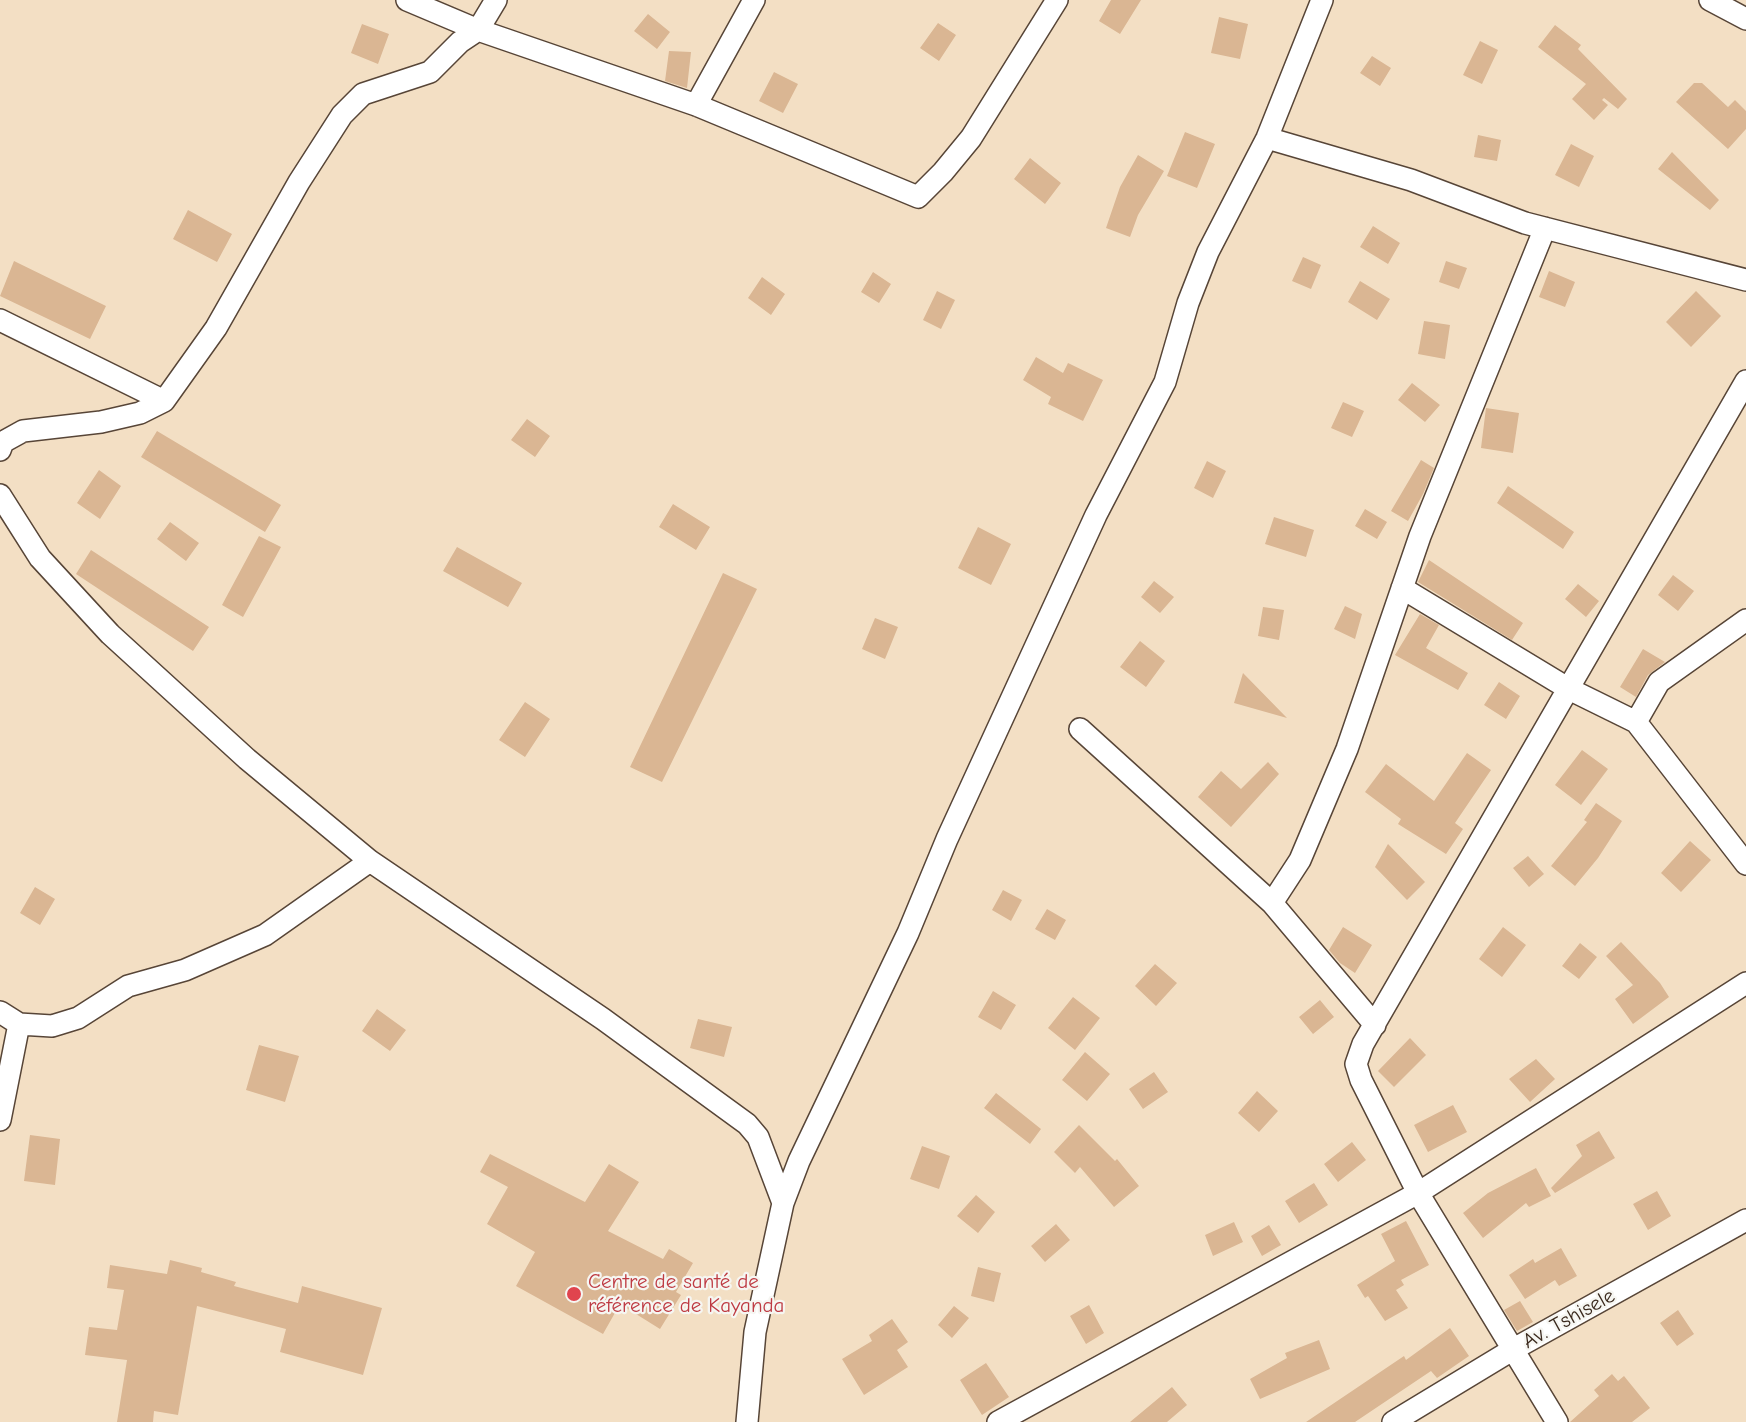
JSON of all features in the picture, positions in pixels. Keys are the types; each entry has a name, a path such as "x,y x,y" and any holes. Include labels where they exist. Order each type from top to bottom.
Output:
{"street":[{"path":"407,0 478,30 696,105 918,197 944,172 971,138 1057,0"},
{"path":"0,450 3,442 23,432 101,422 140,413 164,401 216,328 299,182 342,115 363,94 430,72 460,42 478,30 495,0"},
{"path":"696,105 754,0"},
{"path":"747,1422 755,1332 783,1203 799,1161 909,933 947,839 1096,515 1165,382 1188,303 1208,252 1267,138 1322,0"},
{"path":"1710,0 1746,20"},
{"path":"1267,138 1411,180 1525,223 1746,280"},
{"path":"1272,903 1300,860 1347,749 1424,525 1545,228"},
{"path":"0,320 164,401"},
{"path":"1557,1422 1418,1193 1361,1080 1356,1064 1375,1025 1746,381"},
{"path":"0,495 40,558 110,634 247,759 370,861 603,1019 747,1124 758,1137 783,1203"},
{"path":"1402,588 1569,688 1636,722 1746,864"},
{"path":"1636,722 1659,682 1746,620"},
{"path":"1080,729 1272,903 1375,1025"},
{"path":"0,1012 19,1024 52,1026 78,1018 128,986 185,970 265,935 370,861"},
{"path":"998,1422 1418,1193 1746,983"},
{"path":"0,1120 19,1024"},
{"name":"Av. Tshisele","path":"1393,1422 1512,1350 1746,1220"}],"building":[{"path":"1111,0 1141,0 1120,34 1099,21"},
{"path":"648,14 670,32 657,49 634,31"},
{"path":"1219,17 1248,24 1240,59 1211,53"},
{"path":"938,23 956,35 939,61 920,48"},
{"path":"362,24 389,34 378,64 351,53"},
{"path":"1555,25 1581,45 1578,49 1627,99 1618,109 1604,98 1602,100 1608,105 1594,120 1572,99 1586,84 1538,47"},
{"path":"1480,41 1498,50 1482,84 1463,75"},
{"path":"669,51 691,52 687,88 665,81"},
{"path":"1372,56 1391,68 1380,86 1360,73"},
{"path":"774,72 798,84 783,113 759,101"},
{"path":"1694,83 1702,83 1728,107 1735,100 1746,111 1746,129 1728,149 1676,102"},
{"path":"1185,132 1215,144 1197,188 1167,176"},
{"path":"1478,135 1501,140 1497,161 1474,157"},
{"path":"1571,144 1594,156 1579,187 1555,175"},
{"path":"1672,152 1719,200 1710,210 1658,169"},
{"path":"1138,155 1164,171 1138,215 1130,237 1106,228 1120,187"},
{"path":"1030,158 1061,183 1045,204 1014,179"},
{"path":"188,210 232,234 217,262 173,239"},
{"path":"1373,226 1400,243 1388,264 1360,247"},
{"path":"1303,257 1321,265 1311,289 1292,281"},
{"path":"14,261 106,306 90,339 0,296"},
{"path":"1446,261 1467,268 1459,289 1439,282"},
{"path":"1549,271 1575,282 1565,307 1539,297"},
{"path":"873,272 891,284 879,303 861,292"},
{"path":"762,277 785,294 771,315 748,298"},
{"path":"1360,281 1390,299 1377,320 1348,302"},
{"path":"937,291 955,300 941,329 923,320"},
{"path":"1696,291 1721,316 1691,347 1666,322"},
{"path":"1424,321 1450,325 1445,359 1418,354"},
{"path":"1036,357 1063,373 1068,363 1103,380 1083,421 1048,404 1051,397 1023,380"},
{"path":"1412,383 1440,405 1425,422 1398,400"},
{"path":"1343,402 1364,411 1352,437 1331,428"},
{"path":"1486,408 1519,413 1513,453 1481,448"},
{"path":"527,419 550,436 535,457 511,440"},
{"path":"157,431 281,505 265,532 141,457"},
{"path":"1421,460 1434,468 1408,521 1391,511"},
{"path":"1207,461 1226,471 1213,498 1194,488"},
{"path":"99,470 121,486 100,519 77,503"},
{"path":"1508,486 1574,532 1563,549 1497,503"},
{"path":"673,504 710,527 696,550 659,527"},
{"path":"1365,509 1387,522 1377,539 1355,526"},
{"path":"1274,517 1314,530 1306,557 1265,544"},
{"path":"170,522 199,543 186,561 157,539"},
{"path":"978,527 1011,544 991,585 958,568"},
{"path":"259,536 281,547 243,617 222,605"},
{"path":"457,547 522,583 508,607 443,571"},
{"path":"91,550 209,627 193,651 76,574"},
{"path":"1429,560 1523,623 1512,640 1418,582"},
{"path":"723,573 757,589 662,782 630,767"},
{"path":"1673,575 1694,591 1678,611 1658,595"},
{"path":"1154,581 1174,597 1160,613 1141,597"},
{"path":"1578,584 1599,601 1586,617 1565,599"},
{"path":"1345,606 1362,614 1355,639 1334,629"},
{"path":"1263,607 1284,610 1279,640 1258,636"},
{"path":"1420,614 1439,625 1426,648 1468,673 1458,690 1395,655"},
{"path":"875,618 898,627 885,659 862,649"},
{"path":"1140,641 1165,661 1146,687 1120,667"},
{"path":"1643,649 1665,662 1648,675 1636,697 1620,687"},
{"path":"1243,673 1287,718 1234,703"},
{"path":"1499,682 1520,696 1506,719 1484,705"},
{"path":"525,702 550,719 525,757 499,740"},
{"path":"1582,750 1608,769 1581,805 1555,785"},
{"path":"1467,753 1491,770 1455,823 1463,829 1446,854 1398,824 1401,819 1365,792 1386,764 1434,801"},
{"path":"1268,762 1279,774 1231,827 1198,797 1221,771 1241,789"},
{"path":"1596,803 1622,821 1598,858 1575,886 1551,866 1587,822 1584,820"},
{"path":"1690,841 1711,860 1681,892 1661,873"},
{"path":"1388,844 1425,882 1407,900 1375,867"},
{"path":"1528,856 1544,874 1529,887 1513,868"},
{"path":"35,887 55,899 40,925 20,913"},
{"path":"1003,890 1022,900 1011,921 992,910"},
{"path":"1047,909 1066,920 1055,940 1035,929"},
{"path":"1343,927 1372,945 1355,973 1340,963 1329,950"},
{"path":"1503,927 1526,945 1502,977 1479,959"},
{"path":"1621,942 1660,983 1669,997 1633,1024 1615,999 1633,985 1606,956"},
{"path":"1580,943 1597,957 1579,979 1562,966"},
{"path":"1155,964 1177,983 1156,1006 1135,986"},
{"path":"993,991 1016,1005 1001,1030 978,1017"},
{"path":"1073,997 1100,1018 1075,1050 1048,1028"},
{"path":"1320,1000 1334,1017 1313,1034 1299,1017"},
{"path":"377,1009 406,1030 390,1051 362,1031"},
{"path":"698,1019 732,1027 724,1057 690,1048"},
{"path":"1410,1038 1426,1055 1394,1087 1378,1071"},
{"path":"259,1045 299,1056 285,1102 246,1090"},
{"path":"1085,1052 1110,1074 1087,1101 1062,1080"},
{"path":"1536,1059 1555,1079 1530,1102 1509,1079"},
{"path":"1154,1072 1168,1092 1143,1109 1129,1089"},
{"path":"1257,1091 1278,1111 1259,1132 1238,1113"},
{"path":"996,1093 1041,1129 1030,1144 984,1108"},
{"path":"1453,1105 1467,1132 1428,1152 1414,1125"},
{"path":"1079,1125 1115,1161 1117,1159 1139,1186 1114,1207 1080,1167 1075,1173 1054,1152"},
{"path":"1599,1131 1615,1158 1555,1193 1551,1188 1582,1156 1576,1145"},
{"path":"30,1135 60,1139 55,1185 24,1181"},
{"path":"1352,1142 1366,1160 1338,1182 1324,1164"},
{"path":"922,1146 950,1156 939,1189 910,1179"},
{"path":"490,1154 585,1202 609,1164 639,1182 608,1231 663,1259 669,1249 693,1263 676,1292 681,1295 660,1329 620,1304 603,1334 516,1286 535,1252 487,1224 508,1187 480,1172"},
{"path":"1536,1168 1551,1196 1529,1207 1526,1203 1483,1238 1463,1213 1488,1193"},
{"path":"1314,1183 1328,1205 1299,1223 1285,1201"},
{"path":"1657,1191 1671,1216 1648,1230 1633,1204"},
{"path":"976,1195 995,1212 978,1233 957,1216"},
{"path":"1406,1221 1429,1265 1401,1280 1404,1285 1396,1290 1408,1308 1385,1321 1368,1296 1365,1298 1357,1285 1395,1261 1381,1234"},
{"path":"1234,1222 1243,1242 1213,1256 1205,1235"},
{"path":"1056,1224 1070,1240 1045,1262 1031,1246"},
{"path":"1269,1225 1281,1245 1262,1256 1251,1236"},
{"path":"1561,1248 1577,1276 1559,1286 1555,1280 1525,1299 1509,1275 1533,1259 1535,1263"},
{"path":"170,1260 202,1268 201,1272 236,1282 234,1286 298,1303 302,1286 382,1308 363,1375 280,1352 286,1329 197,1306 178,1415 154,1411 153,1422 117,1422 127,1360 85,1355 89,1327 117,1330 124,1290 107,1288 110,1265 167,1274"},
{"path":"978,1267 1001,1273 994,1302 971,1296"},
{"path":"1520,1301 1533,1322 1517,1331 1504,1310"},
{"path":"1089,1305 1104,1333 1086,1344 1070,1316"},
{"path":"954,1306 969,1318 952,1338 938,1325"},
{"path":"1678,1310 1694,1334 1677,1346 1660,1323"},
{"path":"892,1319 908,1342 897,1350 908,1367 864,1395 842,1359 872,1341 869,1335"},
{"path":"1450,1328 1469,1356 1437,1378 1431,1371 1355,1422 1306,1422 1404,1356 1406,1360"},
{"path":"1319,1340 1330,1369 1260,1399 1250,1379 1287,1358 1285,1353"},
{"path":"986,1363 1009,1397 982,1415 960,1380"},
{"path":"1612,1374 1618,1381 1624,1376 1650,1408 1632,1422 1570,1422 1599,1396 1594,1390"},
{"path":"1172,1387 1187,1405 1167,1422 1130,1422"}],"place":[{"name":"Centre de santé de référence de Kayanda","path":"574,1294"}]}
